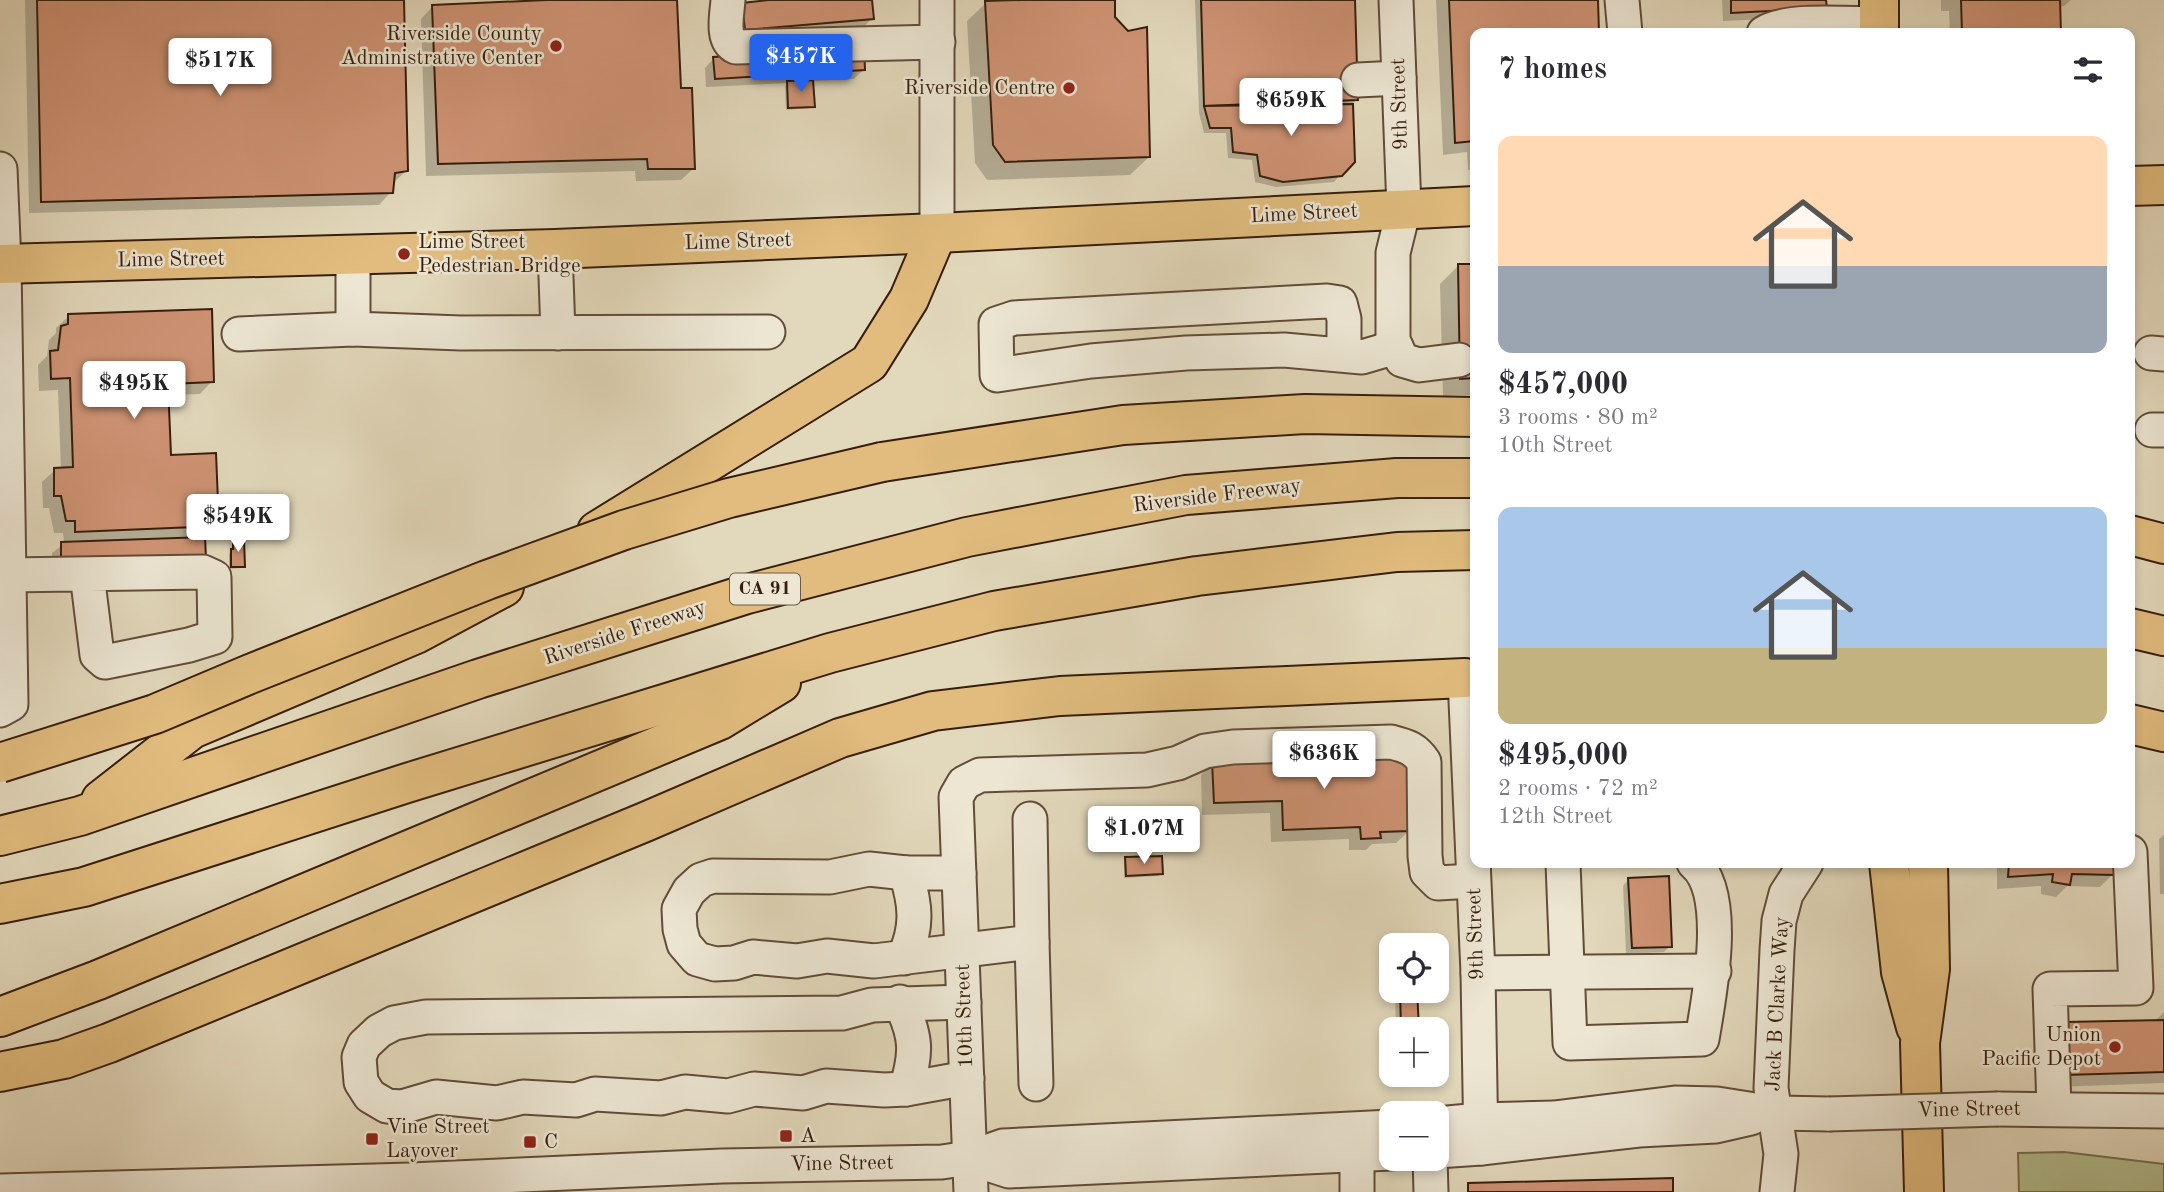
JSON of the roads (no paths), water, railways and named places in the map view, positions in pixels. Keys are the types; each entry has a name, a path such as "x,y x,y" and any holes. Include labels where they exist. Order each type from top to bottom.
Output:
{"main road":[{"path":"2135,186 2164,185"},
{"name":"Lime Street","path":"2,264 555,249 1470,206"},
{"path":"80,816 192,729 416,634 490,596 869,363 909,299 937,233"},
{"path":"0,763 155,714 400,615 624,530 729,498 883,462 1123,425 1305,414 1470,417"},
{"name":"Riverside Freeway","path":"0,836 80,816 478,679 709,606 967,537 1186,495 1397,478 1470,478"},
{"path":"2135,536 2164,544"},
{"path":"0,904 84,887 407,783 830,653 994,611 1196,576 1397,552 1470,550"},
{"path":"2135,629 2164,636"},
{"path":"7,1015 98,980 720,720 830,653"},
{"path":"0,1072 64,1059 109,1043 542,865 840,738 933,711 1060,696 1470,678"},
{"path":"2135,725 2164,732"},
{"path":"1890,868 1901,972 1920,1043"},
{"path":"1924,1192 1920,1043 1930,969 1929,868"}],"street":[{"path":"728,0 727,39 730,45 736,47 938,43"},
{"path":"937,0 937,233"},
{"name":"9th Street","path":"1396,0 1405,208 1393,253 1393,340 1396,347"},
{"path":"1622,0 1625,28"},
{"path":"1772,28 1879,19"},
{"path":"1358,80 1399,78"},
{"path":"0,169 9,575 6,707"},
{"path":"555,249 558,333"},
{"path":"353,256 353,329"},
{"path":"1344,355 1344,319 1340,303 1327,301 1014,317 996,324 997,375 1091,361 1186,353 1284,350 1362,357 1396,347 1402,360 1419,365 1460,360"},
{"path":"239,334 353,329 461,333 768,332"},
{"path":"9,575 86,574"},
{"name":"10th Street","path":"971,1192 956,797 964,783 980,775 1147,770 1178,763 1205,751 1233,747 1391,742 1410,746 1424,762 1427,872 1438,883 1473,881"},
{"path":"1030,820 1036,1083"},
{"name":"9th Street","path":"1473,868 1478,973 1480,1134"},
{"path":"1563,868 1570,1044 1702,1039 1714,971 1712,891 1700,868"},
{"name":"Jack B Clarke Way","path":"1777,1192 1780,1154 1771,1088 1779,921 1786,894 1803,868"},
{"path":"2054,1108 2050,989 2150,988 2132,868"},
{"path":"959,873 906,873 869,869 830,877 713,876 701,880 689,891 679,909 680,929 684,944 697,959 715,964 734,963 753,957 797,961 827,956 874,961 1032,942"},
{"path":"904,958 913,938 915,913 906,873"},
{"path":"1478,973 1714,971"},
{"path":"900,1002 912,1026 915,1045 906,1089"},
{"path":"964,1002 872,1004 842,1013 426,1017 394,1023 379,1031 364,1045 359,1057 361,1082 370,1097 387,1106 402,1107 436,1097 498,1103 523,1097 576,1100 595,1094 661,1098 685,1092 729,1096 754,1089 803,1093 826,1086 906,1089 967,1078"},
{"name":"Vine Street","path":"1449,1127 1480,1134 1716,1126 1774,1113 2054,1108 2164,1111"},
{"name":"Vine Street","path":"0,1191 723,1179 942,1162 969,1158 1003,1146 1379,1128"},
{"name":"Vine Street","path":"1449,1146 1480,1134"},
{"name":"Vine Street","path":"969,1158 1009,1171 1379,1154"},
{"path":"1357,1155 1357,1192"},
{"path":"1430,1171 1431,1192"}],"place":[{"name":"Riverside County Administrative Center","path":"556,46"},
{"name":"Riverside Centre","path":"1069,88"},
{"name":"Lime Street Pedestrian Bridge","path":"404,254"},
{"name":"Union Pacific Depot","path":"2115,1047"},
{"name":"A","path":"786,1136"},
{"name":"Vine Street Layover","path":"372,1139"},
{"name":"C","path":"530,1142"}]}
